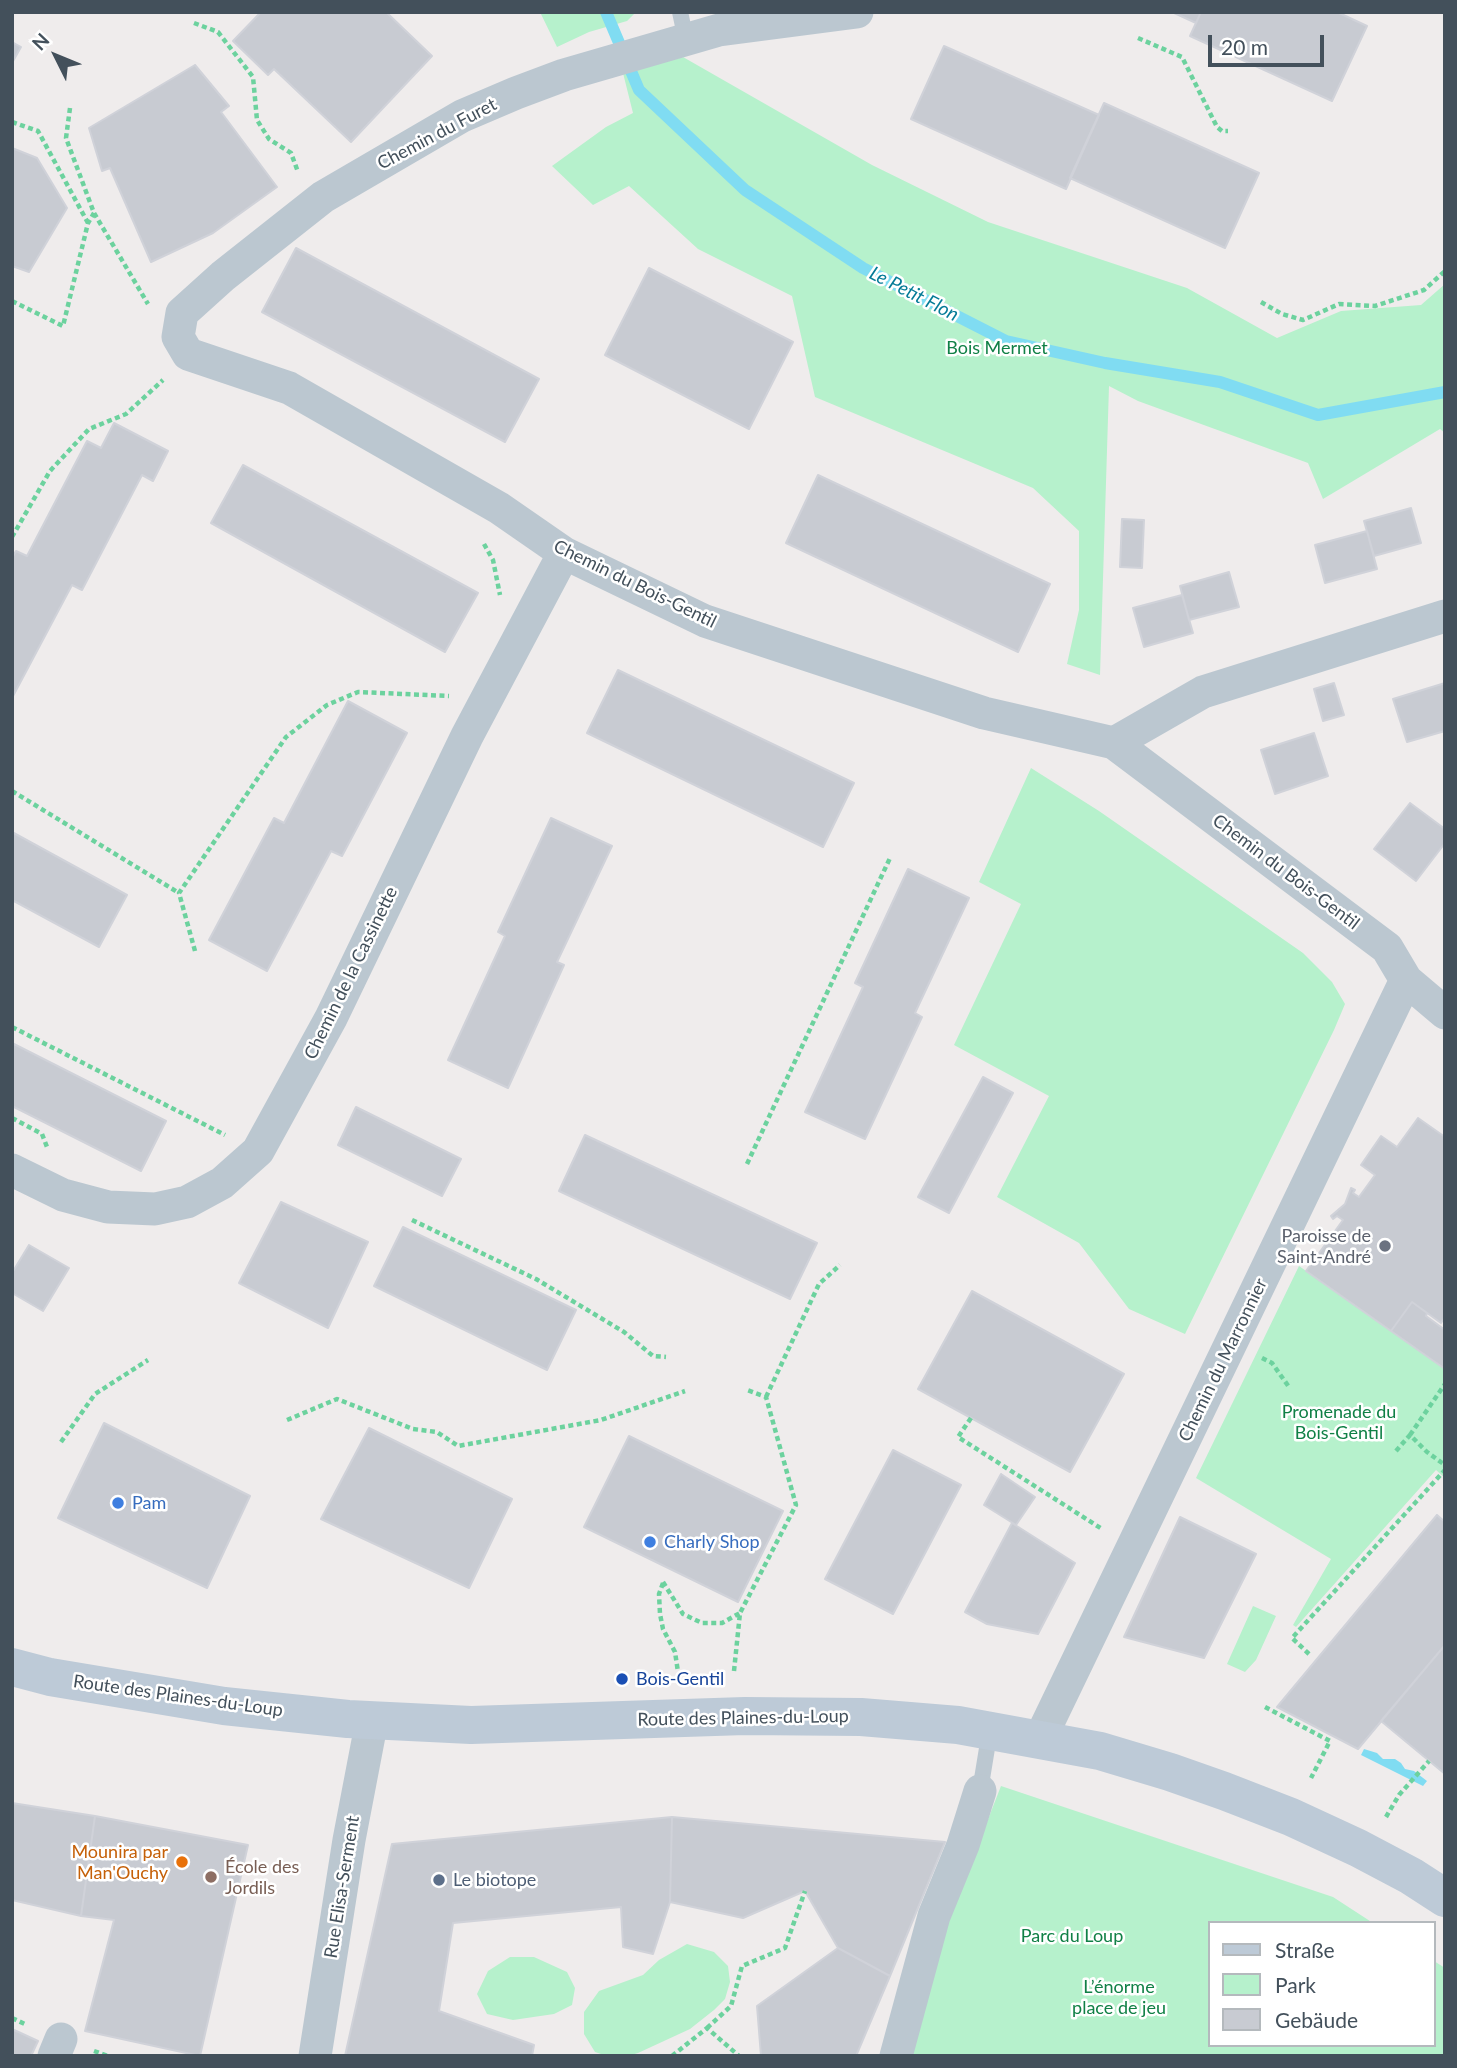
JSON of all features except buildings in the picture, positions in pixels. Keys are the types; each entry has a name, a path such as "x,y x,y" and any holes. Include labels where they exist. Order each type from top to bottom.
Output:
{"main road":[{"name":"Route des Plaines-du-Loup","path":"12,1667 50,1677 224,1706 372,1720 471,1725 745,1716 861,1717 958,1725 1100,1752 1170,1772 1291,1817 1359,1848 1445,1898"}],"street":[{"name":"Chemin du Furet","path":"179,363 178,337 182,313 223,276 323,197 462,116 677,32 719,30 857,12"},
{"name":"Chemin du Bois-Gentil","path":"179,363 289,388 499,508 564,553 705,621 984,713 1114,743 1387,948 1406,980 1445,1013"},
{"name":"Chemin de la Cassinette","path":"12,1170 63,1195 108,1207 155,1209 187,1202 222,1182 258,1151 331,1018 467,736 564,553"},
{"path":"1114,743 1203,692 1445,616"},
{"name":"Chemin du Marronnier","path":"1040,1739 1406,980"},
{"name":"Rue Elisa-Serment","path":"315,2056 349,1840 372,1720"},
{"path":"896,2056 934,1916 963,1845 980,1791"}],"lane":[{"path":"980,1791 989,1730"}],"path":[{"path":"194,23 218,32 253,77 257,120 269,139 291,153 300,178"},
{"path":"1138,38 1182,57 1217,127 1228,131"},
{"path":"70,108 66,138 94,213 149,306"},
{"path":"12,122 38,131 88,223"},
{"path":"12,301 63,326 88,223 94,213"},
{"path":"1261,302 1282,314 1303,320 1339,304 1375,306 1424,290 1445,271"},
{"path":"12,537 50,471 89,429 127,414 179,363"},
{"path":"478,534 493,560 501,601"},
{"path":"179,893 286,737 327,705 358,692 457,696"},
{"path":"12,791 179,893 195,951"},
{"path":"747,1164 890,858"},
{"path":"12,1027 227,1135"},
{"path":"12,1118 42,1134 50,1154"},
{"path":"412,1220 536,1279 624,1332 653,1356 666,1357"},
{"path":"734,1671 740,1613 796,1505 766,1397 819,1284 840,1265"},
{"path":"1260,1357 1272,1363 1289,1387"},
{"path":"61,1442 95,1394 148,1360"},
{"path":"1396,1451 1445,1384"},
{"path":"747,1390 766,1397"},
{"path":"288,1420 337,1399 413,1429 436,1432 458,1447 601,1420 685,1391"},
{"path":"971,1418 958,1437 1132,1548"},
{"path":"1309,1654 1292,1638 1445,1467 1410,1435"},
{"path":"678,1672 675,1652 663,1629 660,1614 659,1594 663,1582 683,1614 702,1623 722,1623 740,1613"},
{"path":"1265,1707 1330,1741 1311,1778"},
{"path":"1386,1817 1399,1795 1429,1761"},
{"path":"672,2056 731,2006 741,1966 785,1948 806,1891"},
{"path":"707,2028 739,2056"}],"green space":[{"path":"540,12 636,12 627,21 589,32 557,47"},
{"name":"Bois Mermet","path":"683,57 872,165 988,222 1187,288 1277,338 1341,311 1421,305 1445,284 1445,433 1440,429 1323,499 1308,463 1138,401 1109,386 1100,675 1067,664 1079,610 1079,531 1033,488 815,397 792,296 698,249 629,186 593,205 552,166 606,127 633,113 623,73"},
{"path":"1031,768 1099,811 1303,953 1332,982 1345,1004 1185,1334 1129,1309 1079,1243 997,1197 1049,1096 954,1045 1021,904 979,882"},
{"name":"Promenade du Bois-Gentil","path":"1299,1266 1445,1369 1445,1478 1436,1470 1296,1627 1293,1625 1331,1559 1196,1478"},
{"path":"1253,1606 1276,1616 1256,1660 1245,1672 1227,1664"},
{"name":"Parc du Loup","path":"1001,1786 1333,1897 1370,1921 1208,1921 1208,2047 1436,2047 1436,1962 1445,1968 1445,2056 911,2056 949,1919"},
{"path":"687,1944 714,1952 728,1966 730,1982 725,1999 690,2029 638,2053 607,2056 595,2052 584,2034 584,2012 599,1991 643,1975 659,1960"},
{"path":"510,1957 534,1957 567,1972 575,1988 572,2005 554,2014 513,2020 487,2014 477,1994 488,1971"}],"water":[{"path":"1364,1749 1377,1753 1383,1759 1395,1759 1405,1769 1414,1771 1427,1781 1423,1786 1361,1755"}],"waterway":[{"name":"Le Petit Flon","path":"606,12 639,90 745,190 863,268 1006,341 1105,363 1220,382 1318,415 1445,392"}],"place":[{"name":"Paroisse de Saint-André","path":"1385,1246"},
{"name":"Pam","path":"118,1503"},
{"name":"Charly Shop","path":"650,1542"},
{"name":"Bois-Gentil","path":"622,1679"},
{"name":"Mounira par Man'Ouchy","path":"182,1862"},
{"name":"École des Jordils","path":"211,1877"},
{"name":"Le biotope","path":"439,1880"}],"park label":[{"name":"L’énorme place de jeu","path":"1119,1997"}]}
